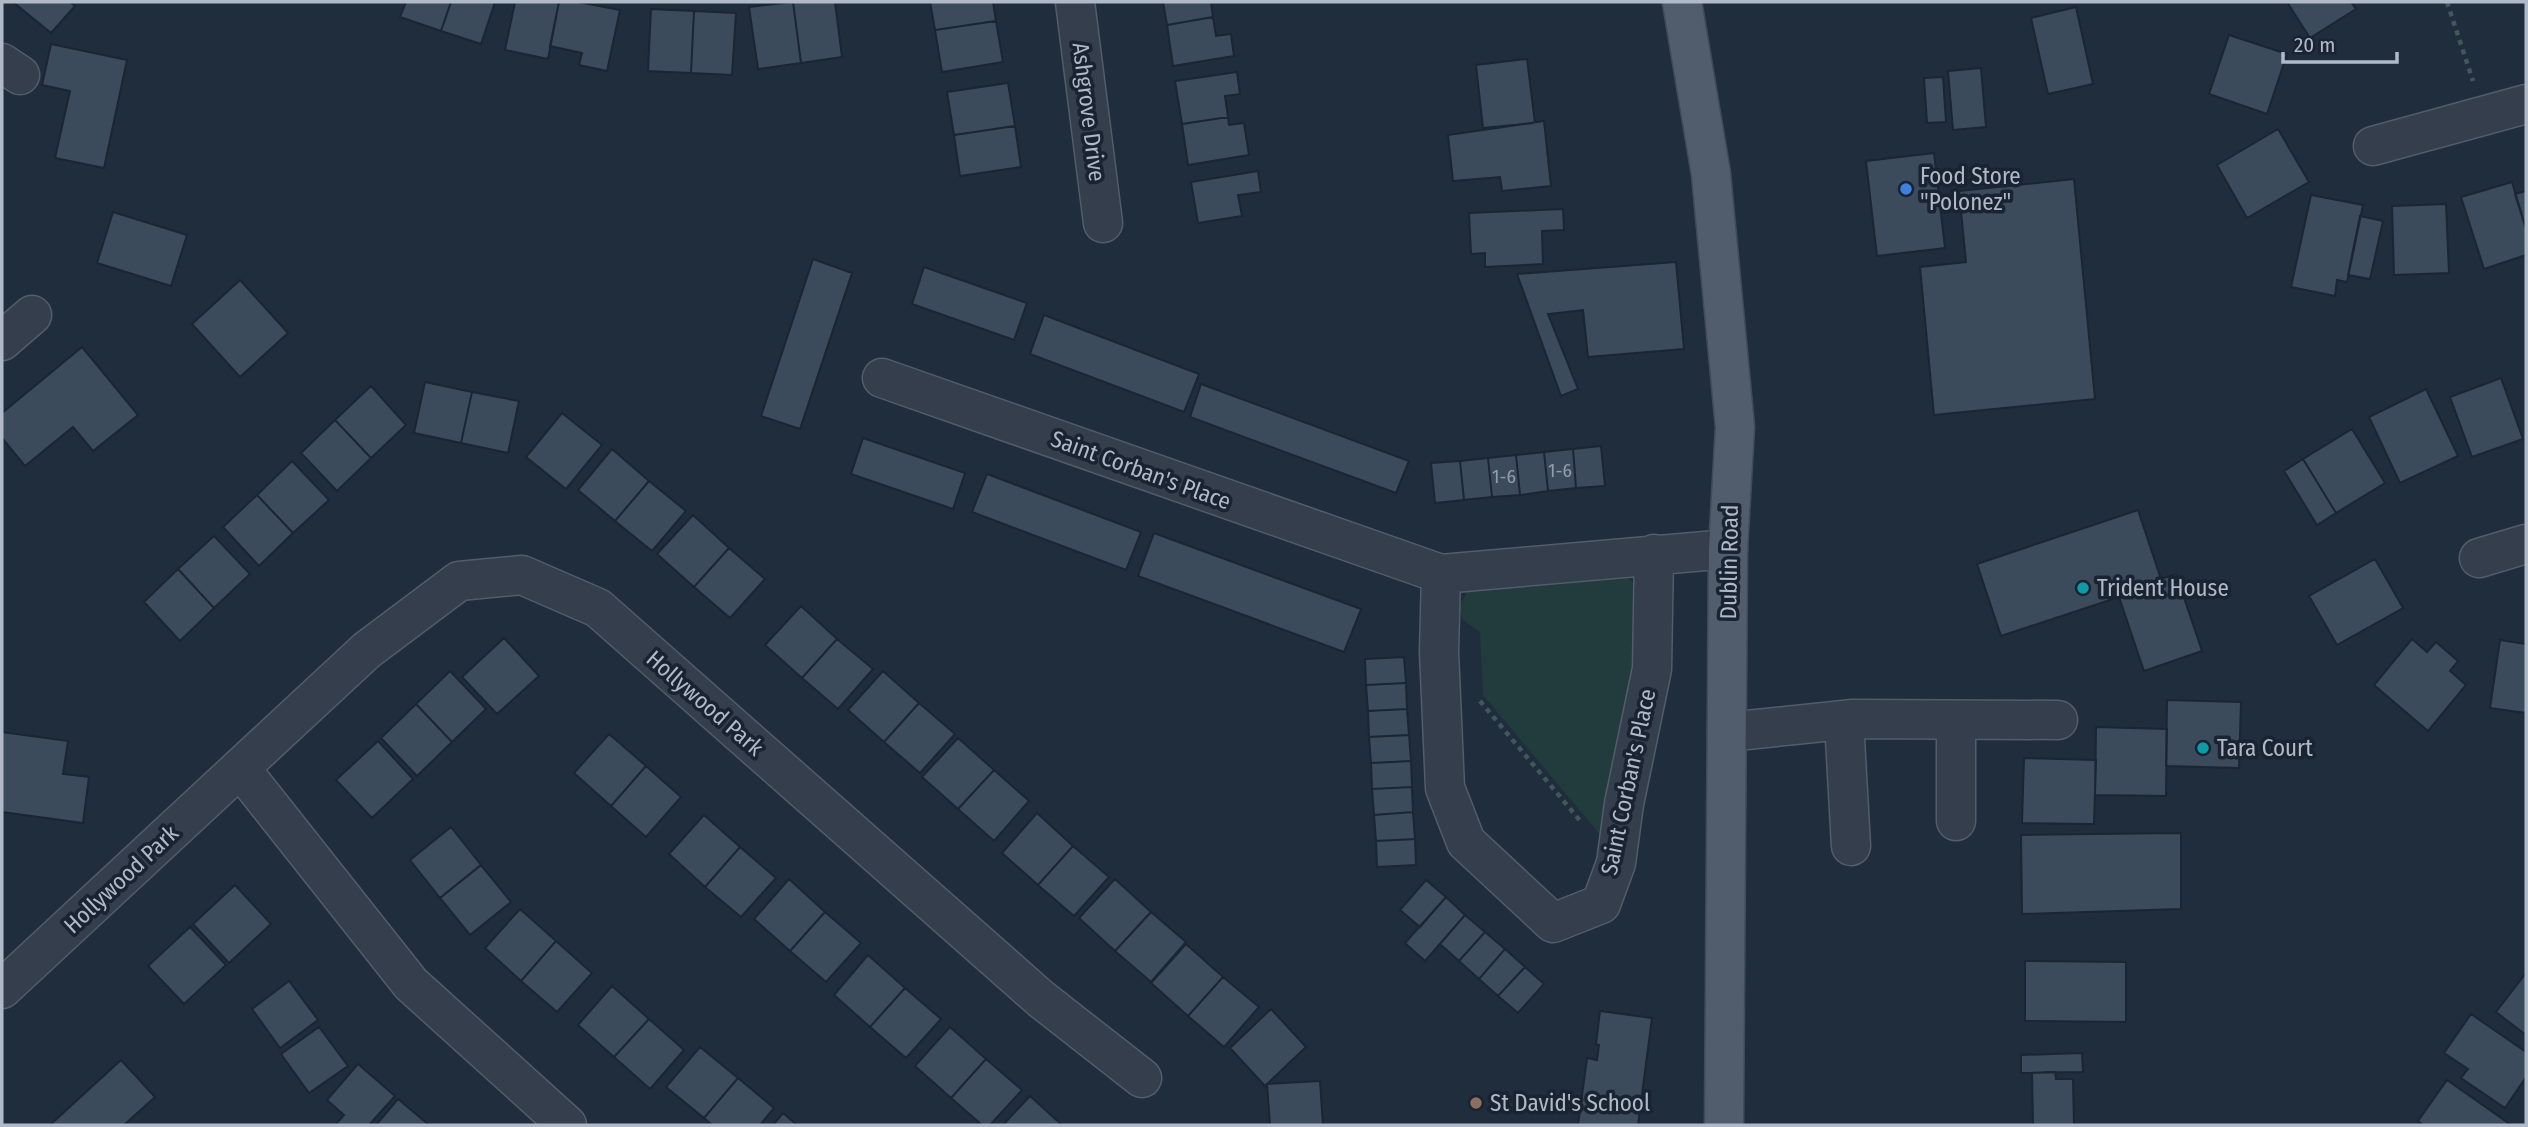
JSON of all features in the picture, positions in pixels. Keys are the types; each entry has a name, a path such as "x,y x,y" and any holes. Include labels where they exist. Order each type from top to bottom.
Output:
{"main road":[{"name":"Dublin Road","path":"1682,2 1711,174 1735,427 1728,549 1724,1125"}],"street":[{"name":"Ashgrove Drive","path":"1075,2 1103,223"},
{"path":"2373,146 2526,104"},
{"path":"2,341 32,314"},
{"name":"Saint Corban's Place","path":"881,378 1441,574 1728,549"},
{"path":"2479,558 2526,544"},
{"name":"Saint Corban's Place","path":"1441,574 1439,652 1445,788 1466,842 1553,923 1601,904 1616,863 1624,804 1652,669 1654,554"},
{"name":"Hollywood Park","path":"2,989 367,650 459,581 522,575 598,608 1041,999 1142,1078"},
{"path":"1727,732 1844,720 2058,720"},
{"path":"1844,720 1852,846"},
{"path":"1956,720 1956,821"},
{"path":"240,768 411,984 567,1125"}],"path":[{"path":"2447,2 2484,116"},
{"path":"1439,652 1616,863"}],"green space":[{"path":"1622,574 1639,587 1644,602 1607,843 1483,695 1480,632 1463,620 1458,609 1467,592"}],"building":[{"path":"13,2 70,2 75,6 51,33"},
{"path":"406,2 451,2 441,31 400,17"},
{"path":"451,2 495,2 481,44 441,31"},
{"path":"515,2 559,2 548,59 505,50"},
{"path":"559,2 578,2 620,10 607,71 579,65 582,53 550,46"},
{"path":"793,2 835,2 842,57 801,63"},
{"path":"793,2 801,63 758,69 749,7"},
{"path":"930,2 993,2 996,21 935,30"},
{"path":"1163,2 1211,2 1213,17 1167,25"},
{"path":"2287,2 2351,2 2356,9 2310,38"},
{"path":"2076,7 2093,84 2048,94 2031,18"},
{"path":"651,9 694,11 691,73 648,71"},
{"path":"694,11 736,13 732,75 691,73"},
{"path":"1213,17 1216,36 1231,34 1234,56 1173,66 1167,25"},
{"path":"996,21 1003,62 942,72 935,30"},
{"path":"2229,35 2287,54 2267,114 2209,94"},
{"path":"51,44 127,60 104,168 55,158 70,91 42,85"},
{"path":"1527,59 1535,123 1483,128 1476,65"},
{"path":"1981,68 1986,127 1953,130 1948,71"},
{"path":"1237,72 1240,94 1225,96 1228,117 1182,124 1175,81"},
{"path":"1943,77 1946,122 1927,123 1924,78"},
{"path":"1008,83 1015,126 954,135 947,92"},
{"path":"1228,117 1229,125 1244,123 1249,155 1188,165 1182,124"},
{"path":"1544,121 1551,186 1502,191 1500,177 1453,181 1448,135"},
{"path":"1015,126 1021,167 960,176 954,135"},
{"path":"2278,129 2309,182 2247,218 2217,165"},
{"path":"1934,153 1945,248 1877,256 1866,161"},
{"path":"1258,171 1261,192 1238,195 1242,216 1198,223 1191,182"},
{"path":"2074,179 2095,399 1934,415 1920,267 1966,262 1959,191"},
{"path":"2512,182 2526,229 2526,255 2484,269 2461,197"},
{"path":"2526,191 2526,229 2515,194"},
{"path":"2311,195 2363,205 2347,282 2337,280 2335,296 2291,287"},
{"path":"2446,204 2449,273 2394,275 2392,206"},
{"path":"1563,209 1564,230 1542,231 1543,264 1485,267 1485,253 1471,254 1469,213"},
{"path":"113,212 187,235 171,286 97,263"},
{"path":"2360,216 2383,221 2370,279 2348,275"},
{"path":"813,259 852,273 800,429 761,416"},
{"path":"1676,262 1684,349 1588,357 1583,310 1548,314 1578,389 1561,396 1517,274"},
{"path":"924,267 1027,303 1014,340 912,304"},
{"path":"240,280 288,333 240,377 192,324"},
{"path":"1044,315 1199,374 1184,412 1030,354"},
{"path":"82,347 138,415 93,451 73,427 25,466 2,438 2,413"},
{"path":"2501,378 2523,439 2472,457 2450,397"},
{"path":"425,382 472,392 461,443 414,433"},
{"path":"1201,384 1409,461 1396,493 1190,417"},
{"path":"371,386 406,425 371,458 335,420"},
{"path":"2426,389 2458,456 2400,483 2369,417"},
{"path":"472,392 519,401 508,453 461,443"},
{"path":"562,413 602,445 566,489 526,457"},
{"path":"335,420 371,458 337,491 301,453"},
{"path":"2352,429 2385,483 2336,513 2303,459"},
{"path":"863,438 965,473 953,509 851,474"},
{"path":"1601,446 1605,486 1576,488 1573,449"},
{"path":"612,449 649,481 615,521 578,490"},
{"path":"1573,449 1576,488 1548,491 1544,452"},
{"path":"1544,452 1548,491 1520,495 1516,455"},
{"path":"1516,455 1520,495 1492,497 1488,458"},
{"path":"1488,458 1492,497 1464,500 1460,461"},
{"path":"2303,459 2336,513 2317,525 2284,471"},
{"path":"292,461 329,500 293,533 257,495"},
{"path":"1460,461 1464,500 1435,503 1431,463"},
{"path":"987,474 1141,532 1126,570 972,512"},
{"path":"649,481 686,511 652,551 615,521"},
{"path":"257,495 293,533 259,566 223,527"},
{"name":"Trident House","path":"2138,510 2161,579 2176,574 2202,651 2144,671 2119,597 2001,636 1977,564"},
{"path":"693,515 729,548 694,587 657,554"},
{"path":"1154,533 1361,609 1344,652 1138,576"},
{"path":"214,536 250,574 214,608 178,569"},
{"path":"729,548 765,579 730,618 694,587"},
{"path":"2375,559 2403,608 2337,645 2309,596"},
{"path":"178,569 214,608 180,641 144,602"},
{"path":"801,606 837,639 802,678 765,645"},
{"path":"504,638 539,676 497,714 462,677"},
{"path":"837,639 873,669 838,709 802,678"},
{"path":"2412,639 2427,652 2436,642 2458,661 2450,671 2466,685 2428,731 2374,685"},
{"path":"2500,640 2526,644 2526,713 2490,708"},
{"path":"1404,657 1406,683 1366,685 1365,659"},
{"path":"450,671 486,709 452,742 416,704"},
{"path":"883,671 919,703 884,742 848,710"},
{"path":"1406,683 1407,709 1368,711 1366,685"},
{"name":"Tara Court","path":"2167,700 2241,702 2239,768 2166,766"},
{"path":"919,703 955,734 920,773 884,742"},
{"path":"416,704 452,742 417,776 381,738"},
{"path":"1407,709 1409,735 1369,737 1368,711"},
{"name":"Tara Court","path":"2096,727 2167,729 2166,796 2095,795"},
{"path":"2,732 68,741 63,774 89,777 83,823 2,812"},
{"path":"609,734 646,766 611,806 574,773"},
{"path":"1409,735 1411,761 1371,763 1369,737"},
{"path":"958,738 994,770 958,809 922,777"},
{"path":"378,741 413,779 372,818 336,780"},
{"path":"2024,758 2096,760 2094,824 2022,823"},
{"path":"1411,761 1412,787 1372,789 1371,763"},
{"path":"646,766 681,797 646,837 611,806"},
{"path":"994,770 1029,801 994,841 958,809"},
{"path":"1412,787 1413,812 1374,815 1372,789"},
{"path":"1413,812 1415,839 1376,841 1374,815"},
{"path":"1037,813 1073,846 1038,885 1002,853"},
{"path":"704,815 740,847 705,887 669,854"},
{"path":"451,827 481,865 440,898 410,860"},
{"path":"2181,833 2181,909 2022,914 2021,835"},
{"path":"1415,839 1416,865 1377,867 1376,841"},
{"path":"1073,846 1109,877 1074,916 1038,885"},
{"path":"740,847 776,878 741,917 705,887"},
{"path":"481,865 511,902 470,935 440,898"},
{"path":"789,879 825,912 790,951 754,919"},
{"path":"1115,879 1151,912 1115,951 1079,918"},
{"path":"1426,880 1446,897 1420,927 1400,910"},
{"path":"235,885 271,924 229,963 193,924"},
{"path":"1446,897 1465,915 1425,961 1405,943"},
{"path":"520,909 556,941 521,981 485,948"},
{"path":"825,912 861,943 826,982 790,951"},
{"path":"1151,912 1186,942 1151,982 1115,951"},
{"path":"1465,915 1485,932 1459,961 1440,944"},
{"path":"190,927 226,965 184,1004 148,966"},
{"path":"1485,932 1505,949 1479,979 1459,961"},
{"path":"556,941 592,973 557,1012 521,981"},
{"path":"1186,944 1223,977 1188,1016 1151,983"},
{"path":"1505,949 1525,967 1498,996 1479,979"},
{"path":"868,955 905,988 870,1027 834,995"},
{"path":"2025,961 2126,962 2126,1022 2025,1021"},
{"path":"1525,967 1544,984 1518,1013 1498,996"},
{"path":"2526,973 2526,1035 2496,1012"},
{"path":"1223,977 1259,1007 1224,1047 1188,1016"},
{"path":"289,981 318,1020 280,1048 252,1009"},
{"path":"612,986 649,1019 614,1057 578,1025"},
{"path":"905,988 941,1019 906,1058 870,1027"},
{"path":"1271,1009 1306,1047 1265,1086 1230,1048"},
{"path":"1600,1011 1652,1018 1638,1125 1578,1125 1587,1058 1597,1060"},
{"path":"2471,1014 2526,1052 2526,1077 2505,1108 2461,1078 2468,1069 2444,1053"},
{"path":"649,1019 684,1050 650,1089 614,1057"},
{"path":"319,1027 348,1066 309,1093 281,1054"},
{"path":"950,1027 986,1059 951,1098 915,1066"},
{"path":"700,1047 738,1078 704,1118 666,1087"},
{"path":"2082,1053 2083,1072 2021,1073 2021,1055"},
{"path":"986,1059 1022,1090 990,1125 982,1125 951,1098"},
{"path":"121,1060 155,1097 124,1125 50,1125"},
{"path":"358,1064 395,1096 369,1125 335,1125 344,1115 327,1100"},
{"path":"2055,1072 2056,1079 2073,1079 2074,1125 2033,1125 2032,1073"},
{"path":"738,1078 774,1108 760,1125 712,1125 704,1118"},
{"path":"2447,1080 2511,1125 2423,1125 2418,1121"},
{"path":"1320,1081 1323,1125 1270,1125 1267,1084"},
{"path":"1030,1096 1062,1125 1003,1125"},
{"path":"398,1099 429,1125 376,1125"},
{"path":"783,1113 797,1125 773,1125"}],"place":[{"name":"Food Store \"Polonez\"","path":"1906,189"},
{"name":"Trident House","path":"2083,588"},
{"name":"Tara Court","path":"2203,748"},
{"name":"St David's School","path":"1476,1103"}]}
